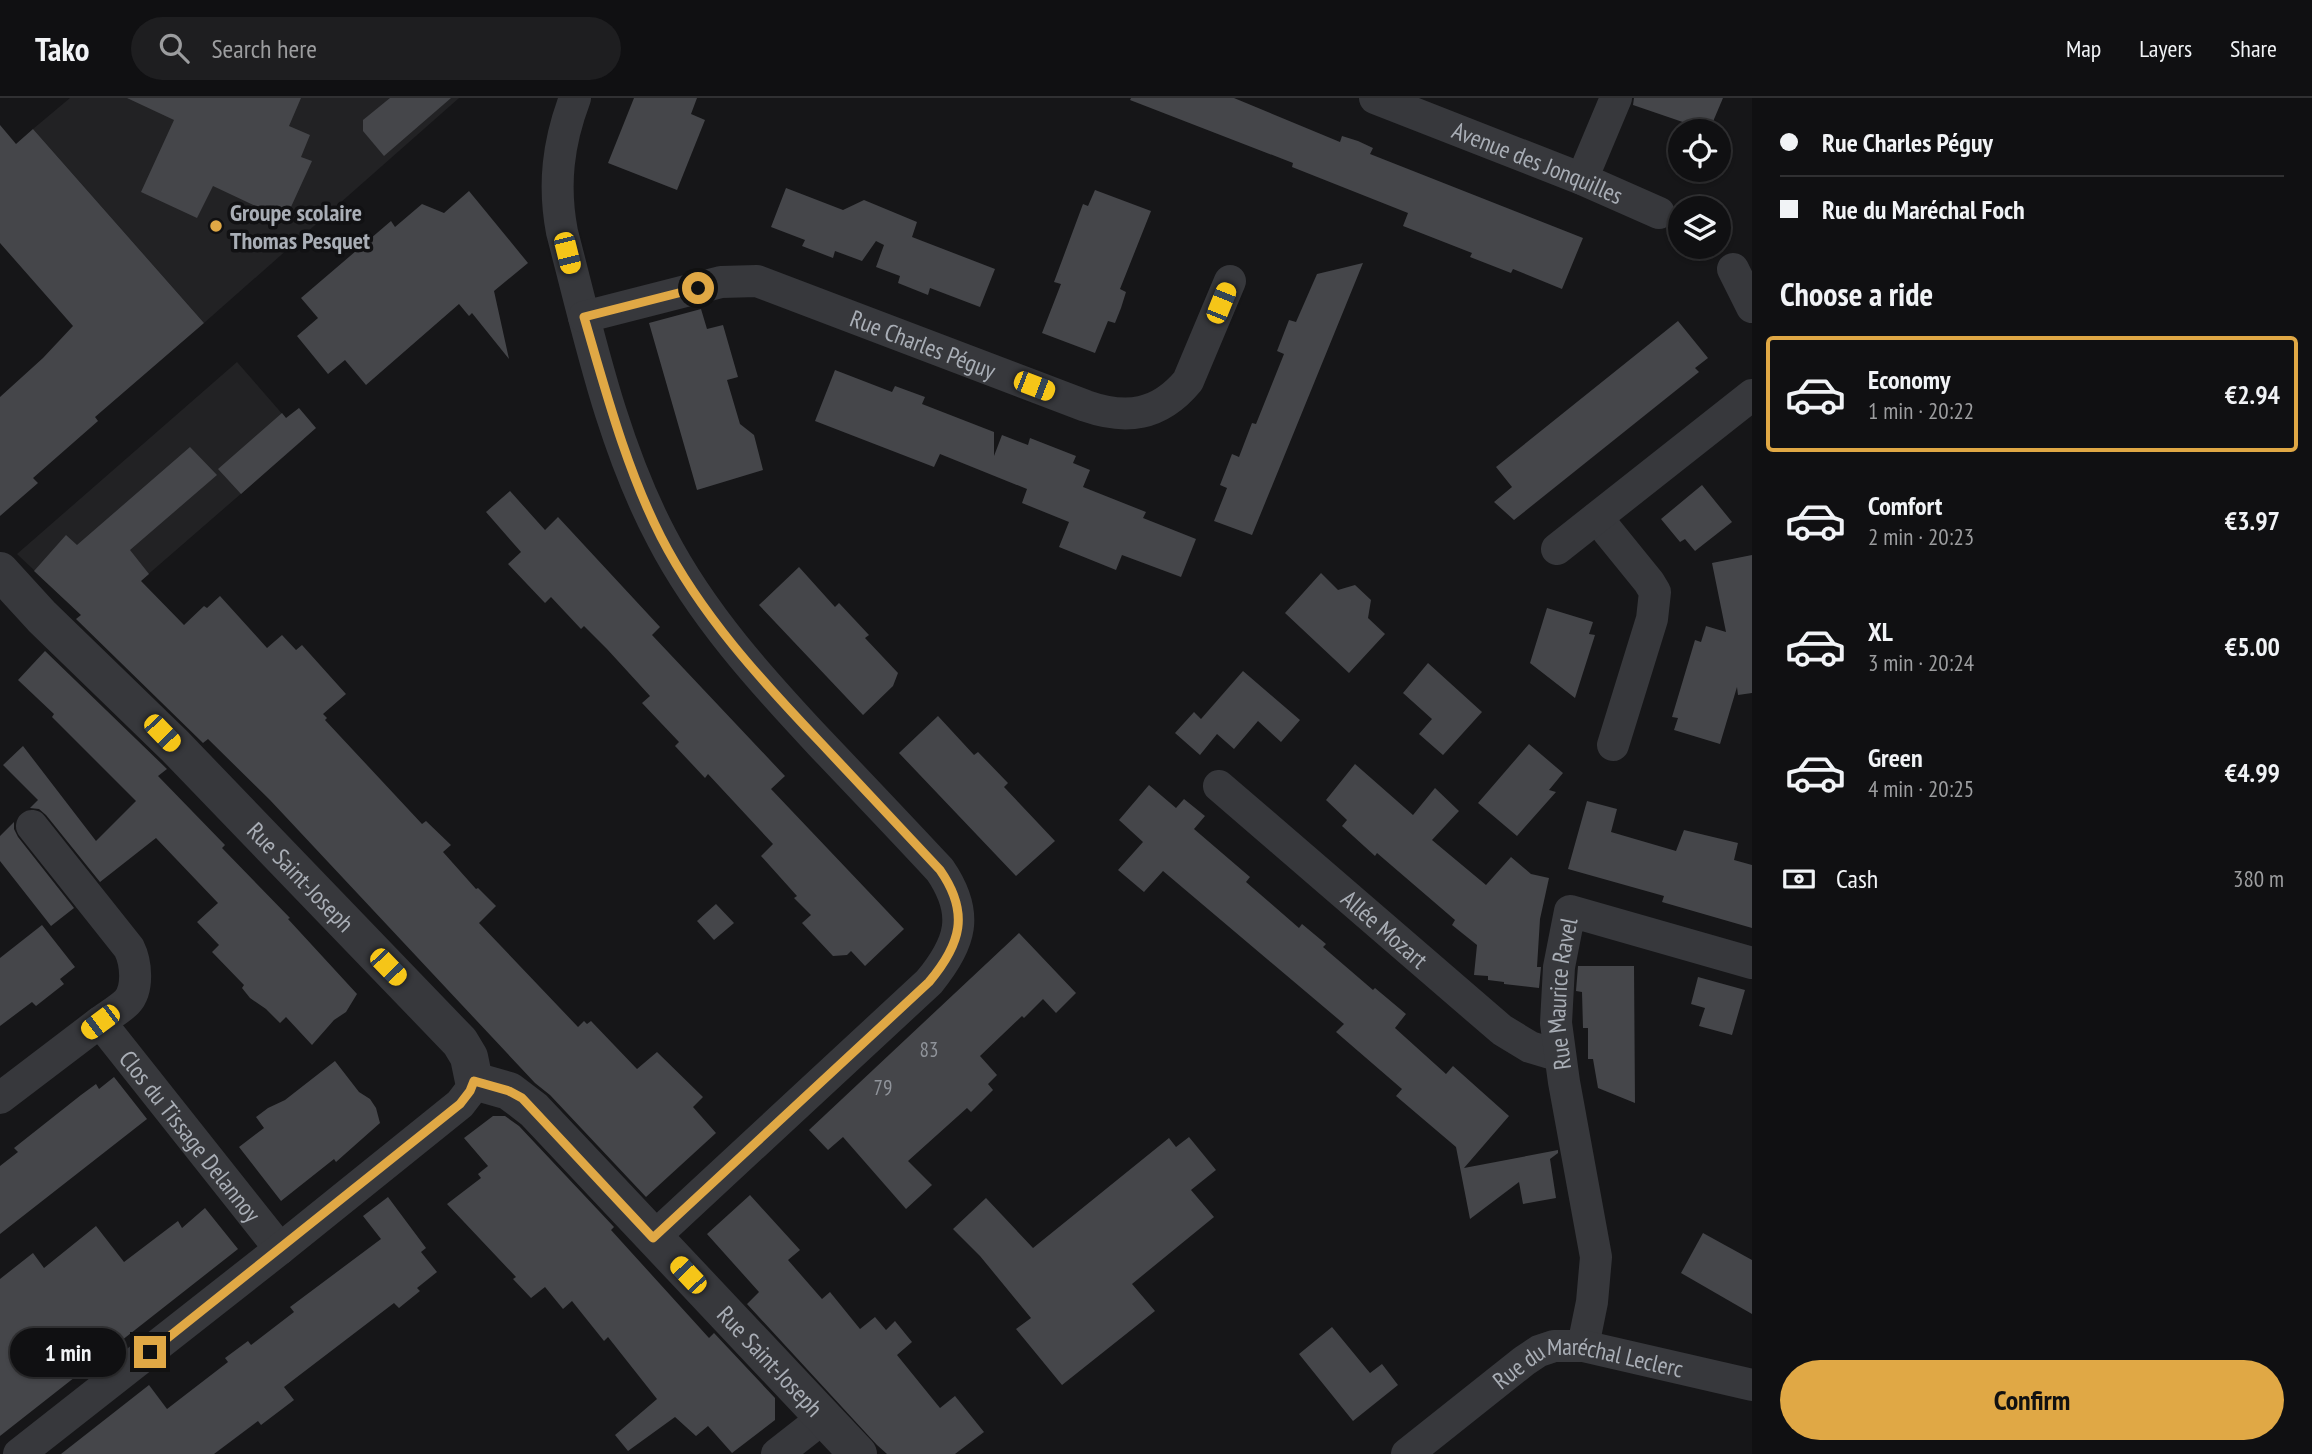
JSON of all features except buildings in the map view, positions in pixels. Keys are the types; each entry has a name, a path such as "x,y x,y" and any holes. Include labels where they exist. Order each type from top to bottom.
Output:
{"street":[{"path":"575,98 560,144 557,190 562,232 614,420 637,485 662,539 711,615 755,672 940,870 956,898 958,918 952,951 929,982 653,1238"},
{"name":"Avenue des Jonquilles","path":"1375,98 1582,179 1659,213"},
{"path":"1582,179 1616,98"},
{"path":"1733,270 1752,307"},
{"name":"Rue Charles Péguy","path":"584,317 721,282 757,281 1105,413 1127,414 1163,403 1177,394 1188,382 1230,281"},
{"path":"1557,549 1752,395"},
{"path":"1597,518 1655,592 1652,619 1613,745"},
{"name":"Rue Saint-Joseph","path":"0,571 192,764 460,1042 469,1058 474,1081 509,1091 522,1098 858,1454"},
{"name":"Allée Mozart","path":"1219,786 1502,1030 1530,1047 1559,1056"},
{"path":"0,1098 129,999 134,980 134,959 129,948 32,826"},
{"name":"Rue Maurice Ravel","path":"1583,1346 1592,1302 1595,1257 1559,1056 1557,994 1570,911 1752,962"},
{"name":"Clos du Tissage Delannoy","path":"100,1022 280,1250"},
{"path":"19,1454 280,1250 460,1104 474,1081"},
{"name":"Rue du Maréchal Leclerc","path":"1407,1454 1539,1351 1554,1346 1583,1346 1752,1385"},
{"path":"777,1454 823,1418"}],"shaded area":[{"name":"Groupe scolaire Thomas Pesquet","path":"70,98 459,98 204,323 33,129"},
{"path":"237,362 304,439 91,624 17,554"}],"place":[{"name":"Groupe scolaire Thomas Pesquet","path":"216,226"}],"route":[{"path":"150,1352 460,1104 474,1081 509,1091 522,1098 653,1238 929,982 952,951 958,918 956,898 950,884 734,648 662,539 637,485 614,420 584,317 698,288"}]}
